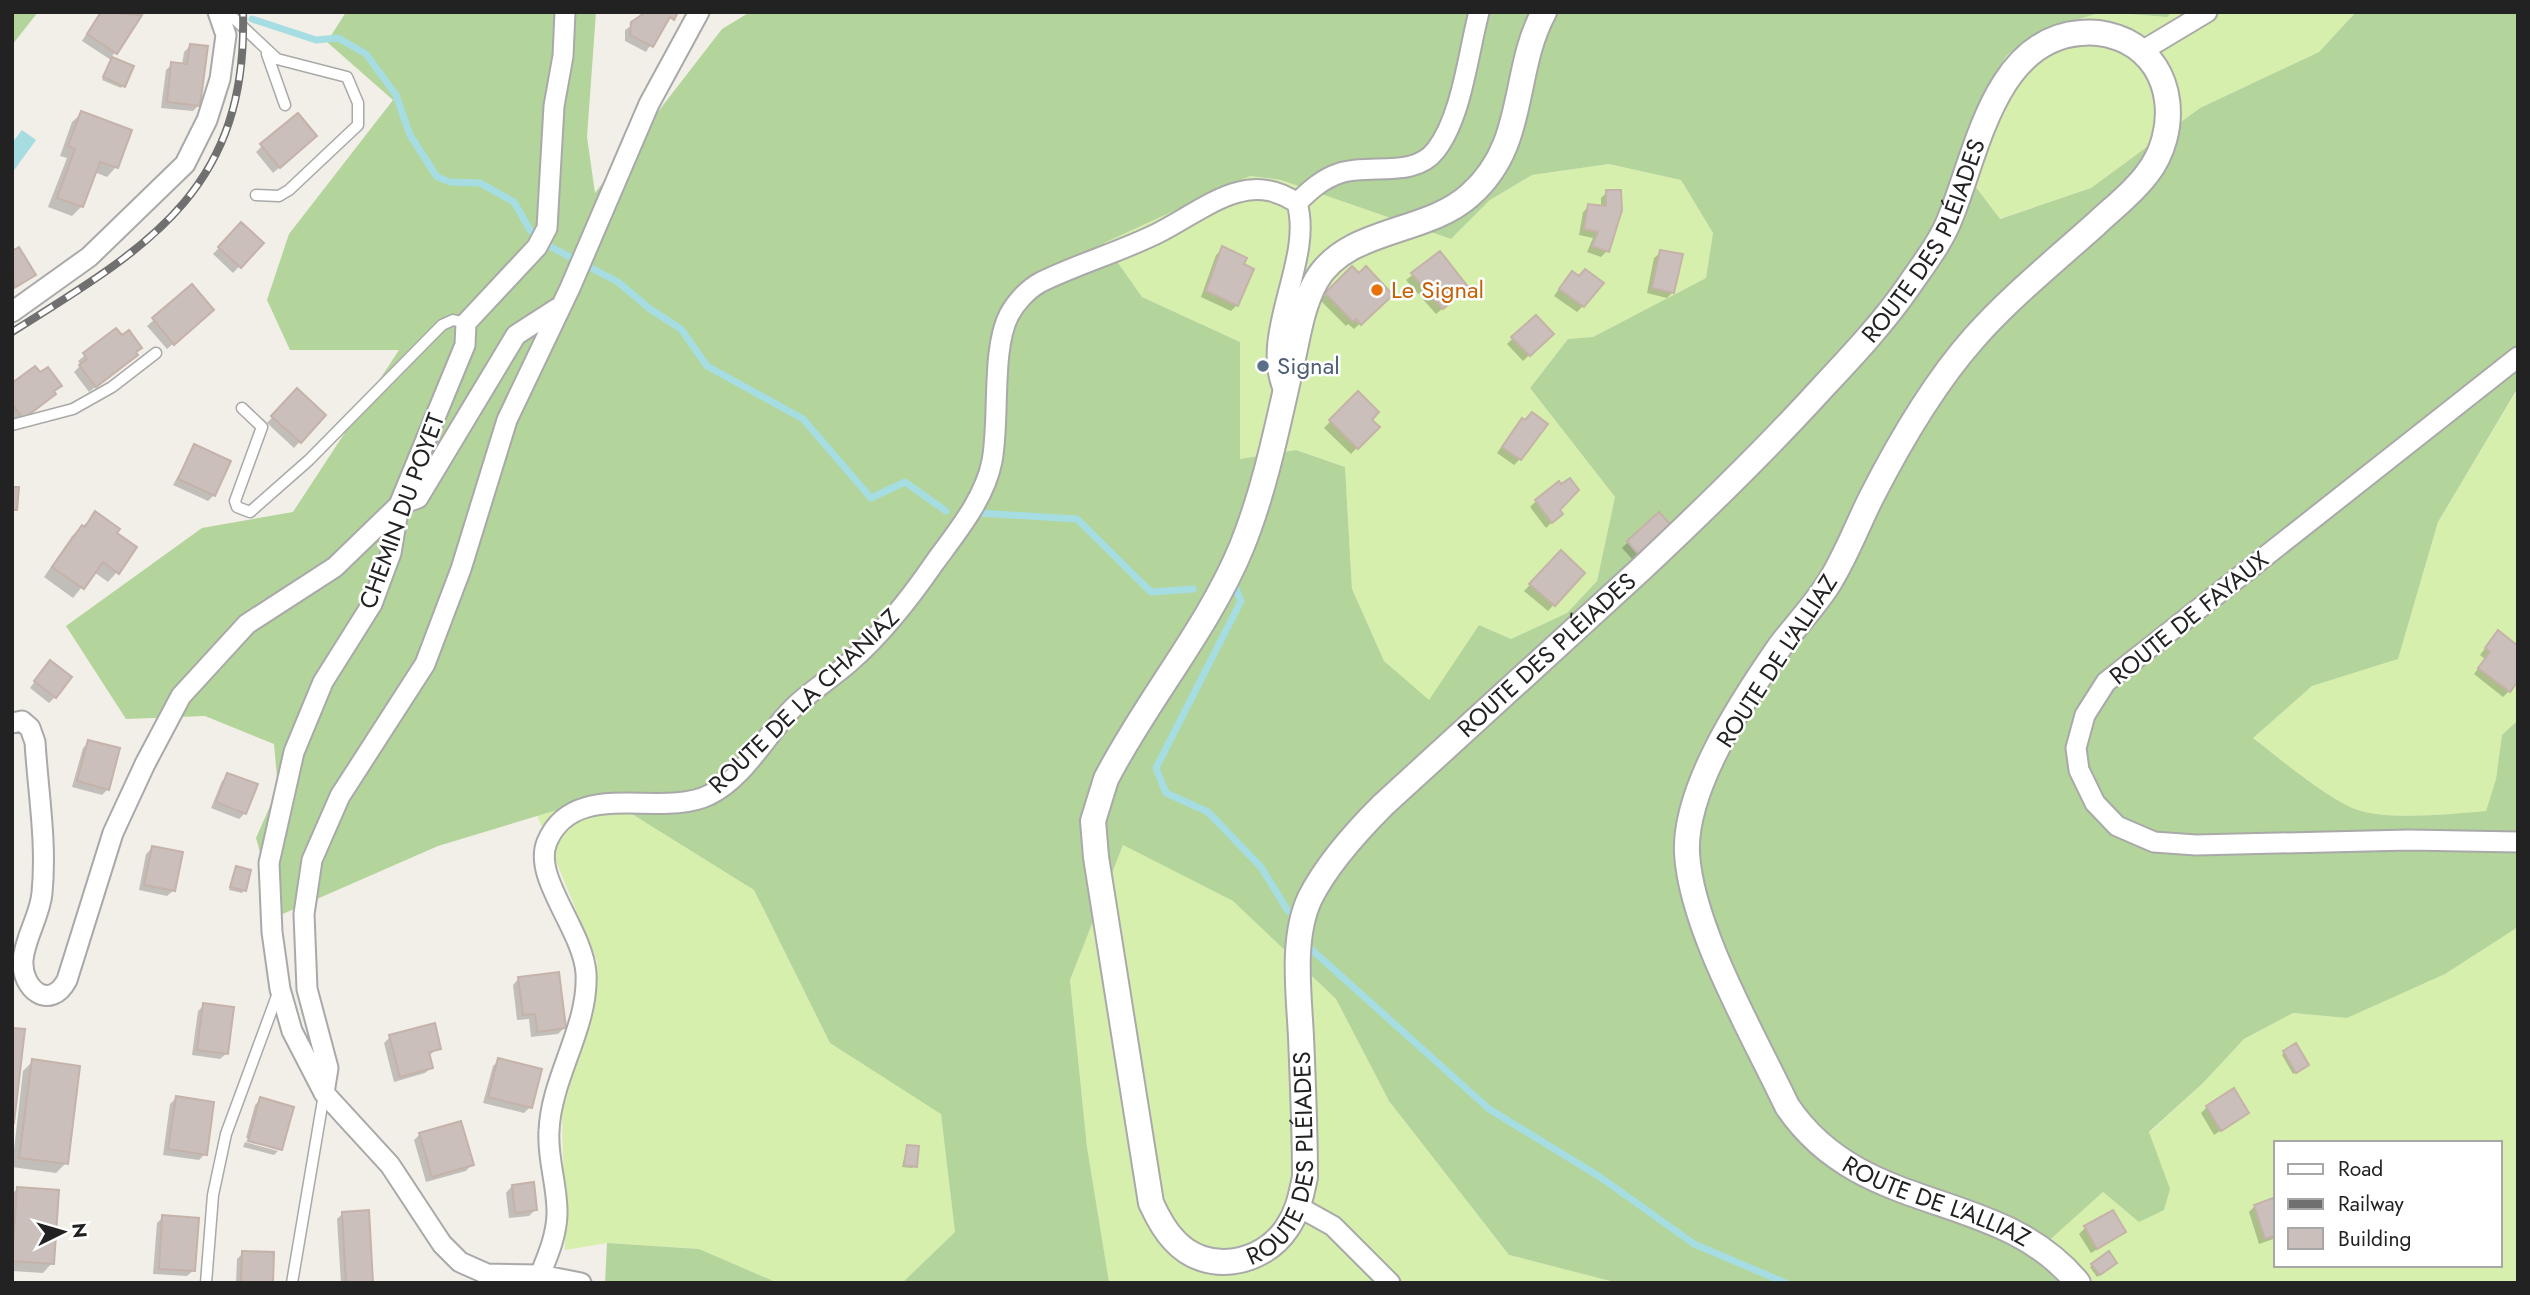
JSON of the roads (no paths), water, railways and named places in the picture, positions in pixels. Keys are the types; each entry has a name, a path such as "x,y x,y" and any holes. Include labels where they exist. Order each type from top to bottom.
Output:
{"street":[{"path":"12,312 89,257 185,164 207,120 220,79 226,35 218,12"},
{"path":"466,323 537,247 547,228 554,106 563,56 565,12"},
{"path":"580,1282 540,1275 487,1275 460,1262 442,1244 390,1165 324,1093 328,1068 307,989 304,914 312,860 340,796 425,664 461,569 507,420 565,297 649,104 699,12"},
{"path":"1285,393 1276,375 1286,300 1301,227 1297,203 1316,184 1340,173 1365,168 1409,168 1434,152 1451,124 1479,12"},
{"name":"ROUTE DES PLÉIADES","path":"1544,12 1531,49 1511,135 1488,177 1452,209 1431,220 1371,240 1329,264 1308,298 1260,495 1241,548 1218,591 1120,751 1106,779 1093,821 1103,910 1144,1175 1151,1203 1175,1242 1193,1255 1212,1263 1253,1257 1271,1246 1286,1231 1299,1207 1305,1177 1299,970 1303,925 1310,899 1339,856 1382,805 1724,493 1860,347 1897,303 1949,223 1983,126 2010,74 2025,56 2042,43 2063,34 2091,32 2112,35 2143,51"},
{"path":"2143,51 2207,12"},
{"name":"ROUTE DE L'ALLIAZ","path":"2078,1283 2047,1253 2017,1232 1944,1207 1864,1174 1825,1151 1798,1123 1787,1106 1704,925 1691,884 1687,832 1706,771 1742,706 1778,650 1829,582 1876,488 1948,372 1984,326 2126,197 2155,164 2165,142 2168,105 2161,76 2143,51"},
{"name":"ROUTE DE LA CHANIAZ","path":"540,1275 555,1236 557,1211 550,1172 548,1128 586,996 582,949 548,879 542,860 550,836 566,818 588,807 630,801 674,805 713,793 737,772 795,707 853,660 915,591 969,514 992,466 1001,343 1007,320 1017,302 1038,284 1157,234 1237,192 1280,191 1297,203"},
{"path":"12,723 22,721 30,728 35,742 45,851 42,897 23,961 27,981 37,994 50,996 61,991 67,980 113,834 145,764 181,696 247,624 335,567 399,505 418,498 516,335 565,297"},
{"name":"CHEMIN DU POYET","path":"324,1093 292,1031 280,989 272,932 269,863 294,752 323,682 372,604 391,552 399,505 465,345 466,323"},
{"name":"ROUTE DE FAYAUX","path":"2518,357 2106,682 2085,715 2076,748 2079,770 2095,803 2117,826 2154,842 2196,845 2409,840 2518,842"},
{"path":"1299,1207 1325,1221 1353,1244 1390,1283"},
{"path":"1353,1244 1370,1283"}],"lane":[{"path":"227,12 276,59 347,77 358,103 358,125 289,190 279,196 256,195"},
{"path":"266,50 285,105"},
{"path":"242,408 262,427 235,501 237,507 250,512 309,460 442,325 453,320 466,323"},
{"path":"12,425 73,409 112,387 156,353"},
{"path":"206,1283 214,1195 226,1134 280,989"},
{"path":"292,1283 324,1093"}],"water":[{"path":"22,130 36,140 12,173 12,143"}],"waterway":[{"path":"252,19 316,40 338,38 366,54 396,95 410,135 437,177 450,182 480,183 514,202 530,230 551,247 618,282 650,309 681,329 707,366 803,419 871,498 905,482 946,511"},
{"path":"978,513 1077,519 1151,592 1193,589"},
{"path":"1235,586 1241,601 1156,768 1166,793 1208,812 1261,867 1288,911"},
{"path":"1311,949 1489,1109 1600,1177 1694,1244 1786,1283"}],"railway":[{"path":"12,332 105,272 145,241 180,208 207,170 228,126 240,74 243,12"}],"place":[{"name":"Le Signal","path":"1377,290"},
{"name":"Signal","path":"1263,366"}]}
